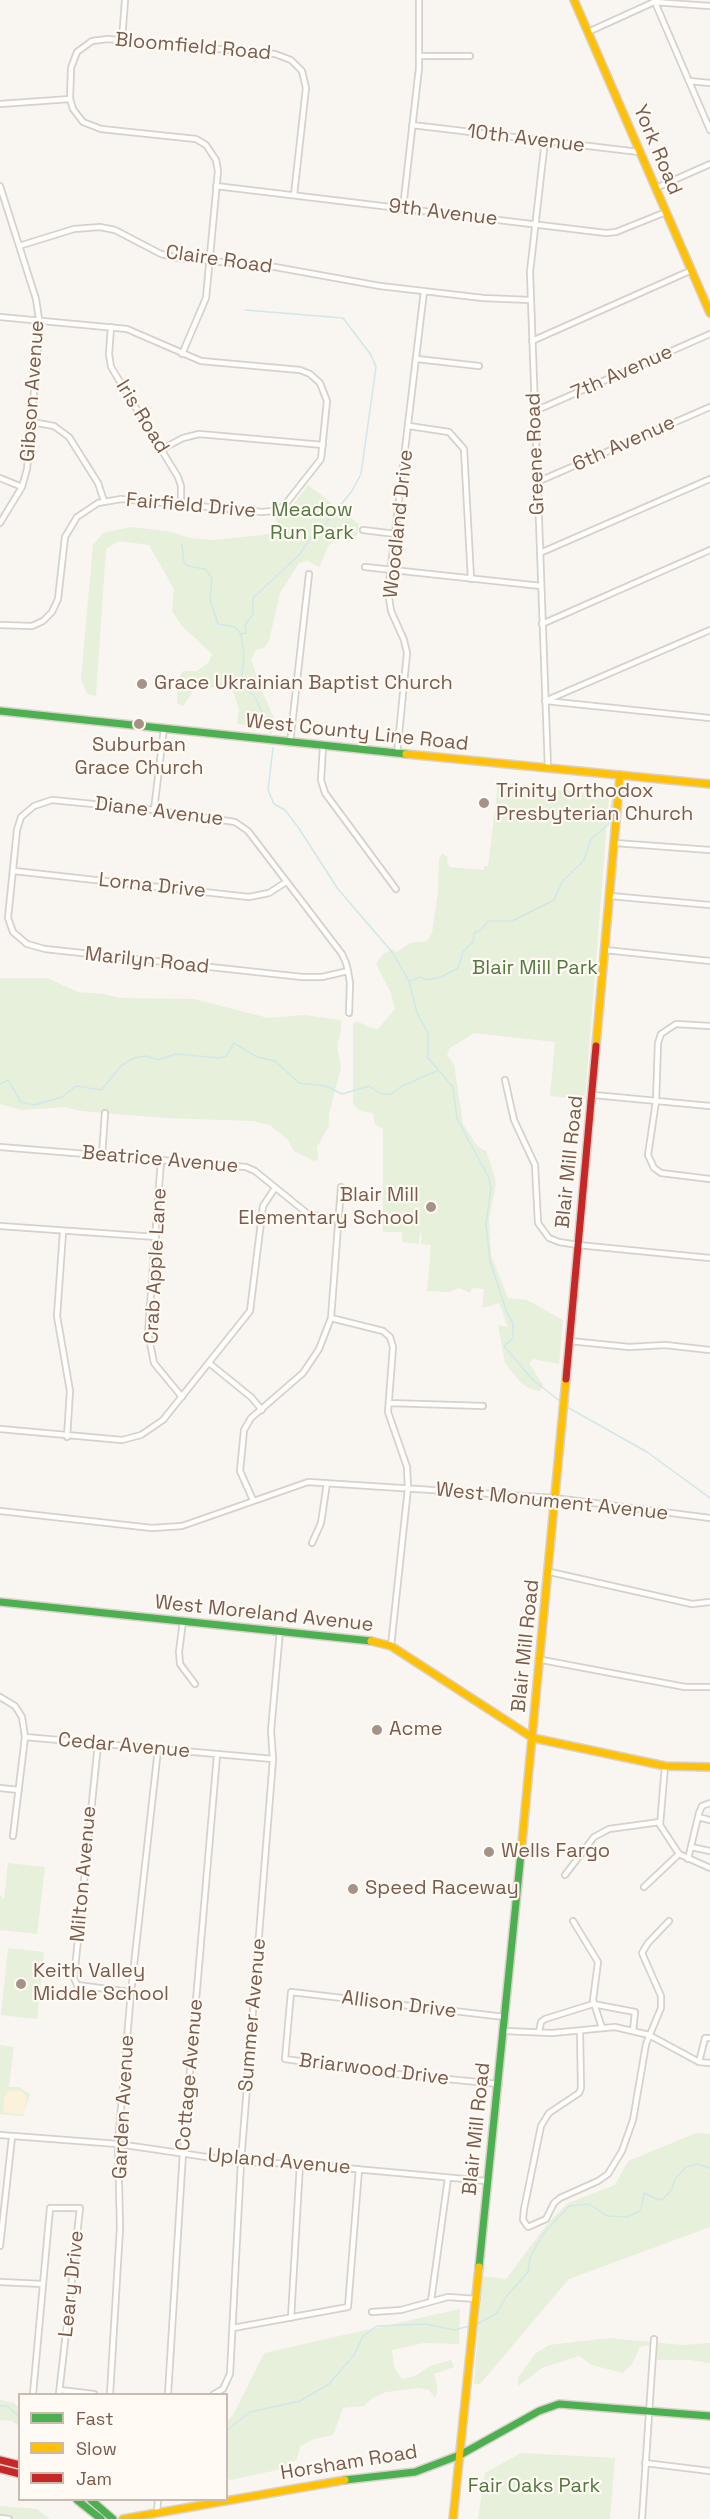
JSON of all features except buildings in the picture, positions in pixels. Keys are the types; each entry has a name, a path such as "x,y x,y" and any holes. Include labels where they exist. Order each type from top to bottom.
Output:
{"main road":[{"name":"York Road","path":"574,0 710,313"},
{"name":"West County Line Road","path":"0,711 290,743 710,784"},
{"name":"Blair Mill Road","path":"453,2519 477,2299 487,2181 507,2017 532,1738 542,1660 578,1245 594,1095 620,775"},
{"name":"West Moreland Avenue","path":"0,1602 363,1639 391,1646 532,1738 665,1766 710,1767"},
{"name":"Horsham Road","path":"228,2500 322,2483 416,2472 460,2455 549,2406 559,2404 710,2416"},
{"path":"0,2460 18,2464"},
{"path":"0,2469 18,2474"},
{"path":"79,2501 101,2519"},
{"path":"93,2501 113,2519"},
{"name":"Horsham Road","path":"123,2519 220,2501"}],"street":[{"path":"122,40 125,0"},
{"path":"403,208 419,56 419,0"},
{"path":"654,1 710,130"},
{"path":"588,32 654,1 710,6"},
{"name":"Bloomfield Road","path":"70,99 71,68 77,52 97,40 122,40 275,54 295,63 304,75 306,88 294,195"},
{"path":"419,56 470,56"},
{"path":"689,81 710,83"},
{"path":"0,104 70,99 80,119 96,128 189,137 200,141 210,150 216,160 216,186 205,305 182,354"},
{"name":"10th Avenue","path":"412,125 640,152"},
{"name":"Greene Road","path":"545,140 530,272 530,300 548,769"},
{"path":"656,188 710,164"},
{"name":"Gibson Avenue","path":"0,186 20,246 40,321 28,464 22,487 0,523"},
{"name":"9th Avenue","path":"216,186 611,233 666,212"},
{"path":"0,208 6,206"},
{"name":"Claire Road","path":"20,246 74,228 100,227 118,232 170,256 275,267 424,291 483,298 530,300"},
{"path":"532,341 692,270"},
{"name":"Woodland Drive","path":"397,754 407,653 389,604 391,569 424,291"},
{"name":"Fairfield Drive","path":"0,317 134,331 201,361 300,370 310,374 320,383 326,395 323,445 315,469 280,508 262,512 122,499 104,501 83,512 68,530 63,544 58,599 52,612 44,621 32,626 0,625"},
{"name":"Iris Road","path":"111,327 109,354 111,366 180,481 181,505"},
{"name":"7th Avenue","path":"535,411 710,334"},
{"path":"417,359 479,366"},
{"name":"6th Avenue","path":"537,482 710,406"},
{"path":"32,422 54,426 69,437 98,483 104,501"},
{"path":"409,426 448,432 464,449 471,579"},
{"path":"162,449 183,438 199,434 323,445"},
{"path":"0,478 22,487"},
{"path":"540,553 710,479"},
{"path":"363,530 396,534"},
{"path":"542,624 710,550"},
{"path":"365,567 541,586"},
{"path":"290,743 309,574"},
{"path":"545,702 710,630"},
{"path":"545,702 710,718"},
{"path":"699,717 710,712"},
{"path":"154,810 164,728"},
{"path":"324,746 321,780 325,793 396,889"},
{"name":"Diane Avenue","path":"14,871 19,824 25,813 39,803 51,800 154,810 234,822 248,831 342,954 348,971 349,1013"},
{"path":"615,843 710,850"},
{"name":"Lorna Drive","path":"14,871 249,897 269,893 286,882"},
{"name":"Marilyn Road","path":"14,871 9,923 16,936 32,946 302,977 322,977 348,971"},
{"path":"610,896 710,905"},
{"path":"605,951 710,961"},
{"path":"710,1026 676,1024 661,1034 658,1043 656,1101 648,1150 651,1164 665,1174 710,1179"},
{"path":"505,1080 514,1120 535,1165 538,1223 549,1238 578,1245 710,1258"},
{"path":"594,1095 710,1106"},
{"path":"102,1155 105,1113"},
{"name":"Beatrice Avenue","path":"0,1147 246,1167 255,1171 308,1214 340,1220"},
{"name":"Crab Apple Lane","path":"161,1160 149,1340 154,1363 182,1397"},
{"path":"253,1500 240,1471 239,1461 245,1425 303,1373 320,1349 331,1318 341,1187"},
{"path":"0,1429 108,1440 135,1438 163,1420 250,1311 253,1301 261,1212 265,1200 275,1188"},
{"path":"0,1226 156,1237"},
{"path":"63,1232 57,1316 70,1391 68,1437"},
{"path":"0,1511 167,1527 191,1524 298,1484 327,1483 408,1488 406,1467 391,1420 389,1403 393,1347 390,1337 383,1331 331,1318"},
{"path":"570,1341 628,1347 666,1345 710,1350"},
{"path":"209,1363 251,1397 262,1410"},
{"path":"389,1403 483,1406"},
{"path":"312,1543 321,1523 327,1483"},
{"name":"West Monument Avenue","path":"391,1646 408,1488 555,1498 710,1518"},
{"path":"550,1572 692,1604 710,1602"},
{"path":"183,1621 179,1652 180,1664 195,1684"},
{"name":"Summer Avenue","path":"216,2393 223,2389 230,2374 241,2162 273,1759 272,1731 280,1630"},
{"path":"542,1660 685,1687 710,1687"},
{"path":"0,1697 15,1706 22,1717 26,1737 13,1836"},
{"name":"Cedar Avenue","path":"26,1737 273,1759"},
{"name":"Milton Avenue","path":"98,1744 74,1978 77,1986 131,1992"},
{"name":"Garden Avenue","path":"110,2393 120,2228 118,2144 131,1992 158,1749"},
{"name":"Cottage Avenue","path":"168,2393 183,2152 217,1755"},
{"path":"665,1766 660,1822 679,1854 710,1868"},
{"path":"0,1788 19,1790"},
{"path":"688,1858 702,1806 710,1803"},
{"path":"698,1817 710,1820"},
{"path":"565,1875 594,1838 609,1830 660,1822"},
{"path":"691,1847 710,1851"},
{"path":"644,1887 679,1854"},
{"path":"573,1921 598,1962 593,1983 593,2004 602,2028"},
{"path":"580,2031 582,2088 579,2093 549,2113 541,2126 524,2209 523,2220 528,2227 541,2224 560,2198 598,2181 613,2167 622,2151 633,2120 649,2035 659,2019 661,1996 642,1953 648,1943 669,1921"},
{"name":"Allison Drive","path":"285,2060 291,1992 507,2017"},
{"path":"539,2032 541,2022 546,2019 593,2004 635,2012 633,2031"},
{"path":"505,2031 580,2031 615,2027 649,2035 699,2062 710,2062"},
{"path":"699,2062 705,2038 710,2038"},
{"name":"Briarwood Drive","path":"285,2060 374,2072 499,2084"},
{"name":"Upland Avenue","path":"0,2135 118,2144 241,2162 300,2164 487,2181"},
{"path":"0,2246 2,2194 12,2137"},
{"path":"291,2319 300,2164"},
{"path":"233,2328 348,2307 359,2169"},
{"path":"431,2301 448,2178"},
{"name":"Leary Drive","path":"33,2393 50,2208 80,2208 60,2392"},
{"name":"Leary Drive","path":"0,2282 44,2284"},
{"path":"372,2312 401,2310 448,2297 477,2299"},
{"path":"642,2519 654,2339"},
{"path":"60,2392 77,2393"},
{"path":"645,2463 710,2471"},
{"path":"157,2512 158,2501"},
{"path":"0,2518 9,2519"}],"green space":[{"name":"Meadow Run Park","path":"308,485 359,524 357,536 335,539 329,545 319,567 308,561 299,563 280,593 269,641 264,648 256,650 251,659 261,689 279,729 237,724 239,709 231,686 195,688 183,706 177,703 177,681 183,671 197,671 209,662 212,654 181,625 172,611 174,589 149,545 119,541 106,549 96,696 87,694 81,679 93,545 103,533 131,527 213,540 263,535 281,530 274,516 291,507"},
{"name":"Blair Mill Park","path":"498,783 609,796 585,1099 550,1096 555,1042 474,1033 450,1048 447,1055 454,1064 463,1124 478,1147 486,1151 496,1183 489,1220 491,1255 508,1298 527,1300 563,1320 559,1364 533,1359 529,1363 543,1385 540,1391 530,1389 521,1383 505,1363 498,1325 508,1327 499,1303 482,1308 484,1289 472,1288 470,1293 459,1288 449,1292 427,1291 431,1245 421,1244 422,1233 420,1233 419,1244 402,1242 402,1232 383,1232 383,1129 375,1124 373,1113 360,1111 353,1104 353,1023 357,1021 378,1029 395,1009 391,993 376,964 382,955 392,949 397,952 410,943 427,941 432,933 438,891 439,859 442,854 448,857 447,863 450,867 484,870 484,866 488,866"},
{"path":"0,978 47,978 78,992 120,998 194,999 268,1018 304,1015 341,1020 341,1032 337,1044 341,1068 329,1114 329,1126 317,1147 318,1160 314,1161 294,1151 288,1140 270,1125 253,1121 164,1118 81,1111 64,1107 21,1110 0,1104"},
{"path":"8,1863 45,1867 37,1934 0,1930 0,1895 4,1899"},
{"path":"8,1948 44,1952 37,2019 1,2015"},
{"path":"0,2045 14,2047 9,2087 19,2087 30,2094 23,2116 0,2114"},
{"path":"696,2133 710,2134 710,2227 569,2279 480,2384 474,2384 482,2276 506,2279 548,2223 568,2203 615,2185 628,2161"},
{"path":"460,2309 459,2344 424,2343 392,2350 394,2367 402,2379 415,2376 430,2366 451,2360 454,2367 434,2374 438,2389 435,2398 429,2390 419,2388 386,2392 372,2398 364,2406 343,2408 333,2435 314,2439 300,2446 297,2459 282,2469 231,2480 228,2478 228,2421 264,2353"},
{"path":"609,2338 682,2345 710,2343 710,2363 690,2360 657,2360 657,2344 640,2347 632,2364 623,2373 592,2365 579,2356 542,2368 518,2386 518,2378 535,2354 549,2345"},
{"path":"0,2400 14,2403 18,2407 18,2425 12,2421 0,2420"},
{"name":"Fair Oaks Park","path":"521,2453 615,2458 610,2519 478,2519 485,2473"},
{"path":"0,2506 37,2509 50,2519 0,2519"}],"sand":[{"path":"18,2090 27,2096 24,2115 3,2112 4,2097 9,2091"}],"waterway":[{"path":"241,634 246,633 245,625 253,614 253,598 299,555 314,533 322,528 352,491 361,474 376,367 371,355 343,318 245,310"},
{"path":"182,544 184,562 188,566 205,569 212,578 210,599 218,624 235,627 241,634 244,657 241,683 255,697 271,733"},
{"path":"273,748 268,790 274,804 285,810 298,827 338,889 392,952 409,981 417,1013 428,1033 428,1058 453,1087 457,1119 488,1176 491,1187 486,1224 490,1261 507,1313 513,1323 513,1338 504,1346 533,1380 561,1402"},
{"path":"409,981 421,977 426,980 441,977 458,968 463,952 473,942 474,933 481,930 488,921 512,921 554,900 562,882 584,860 591,839 608,825 613,798"},
{"path":"0,1084 8,1080 21,1102 34,1105 62,1097 76,1086 101,1090 122,1065 134,1058 147,1056 157,1060 176,1054 220,1058 226,1056 234,1043 257,1057 275,1061 299,1083 326,1086 342,1094 369,1086 381,1094 391,1094 402,1086 437,1071"},
{"path":"567,1407 647,1452 710,1498"},
{"path":"477,2324 497,2313 505,2298 528,2272 530,2257 544,2233 569,2206 589,2204 607,2216 627,2217 641,2210 644,2193 658,2200 663,2199 672,2189 675,2179 686,2167 697,2164 710,2168"},
{"path":"228,2429 250,2412 300,2401 329,2384 354,2355 363,2336 377,2326 426,2324 454,2330 469,2326"},
{"path":"0,2406 7,2406 18,2415"}],"traffic: fast":[{"path":"0,711 406,754"},
{"path":"0,1602 371,1641"},
{"path":"479,2267 521,1853"},
{"path":"345,2480 415,2472 460,2455 539,2411 559,2404 710,2416"},
{"path":"78,2501 101,2519"},
{"path":"92,2501 113,2519"}],"traffic: slow":[{"path":"574,0 710,313"},
{"path":"406,754 710,784"},
{"path":"596,1046 620,775"},
{"path":"521,1853 566,1379"},
{"path":"371,1641 391,1646 533,1738 665,1766 710,1767"},
{"path":"453,2519 479,2267"},
{"path":"228,2501 345,2480"},
{"path":"123,2519 225,2501"}],"traffic: jam":[{"path":"566,1379 596,1046"},
{"path":"0,2460 18,2464"},
{"path":"0,2469 18,2474"}],"place":[{"name":"Grace Ukrainian Baptist Church","path":"142,684"},
{"name":"Suburban Grace Church","path":"139,724"},
{"name":"Trinity Orthodox Presbyterian Church","path":"484,803"},
{"name":"Blair Mill Elementary School","path":"431,1207"},
{"name":"Acme","path":"377,1730"},
{"name":"Wells Fargo","path":"489,1852"},
{"name":"Speed Raceway","path":"353,1889"},
{"name":"Keith Valley Middle School","path":"21,1984"}]}
